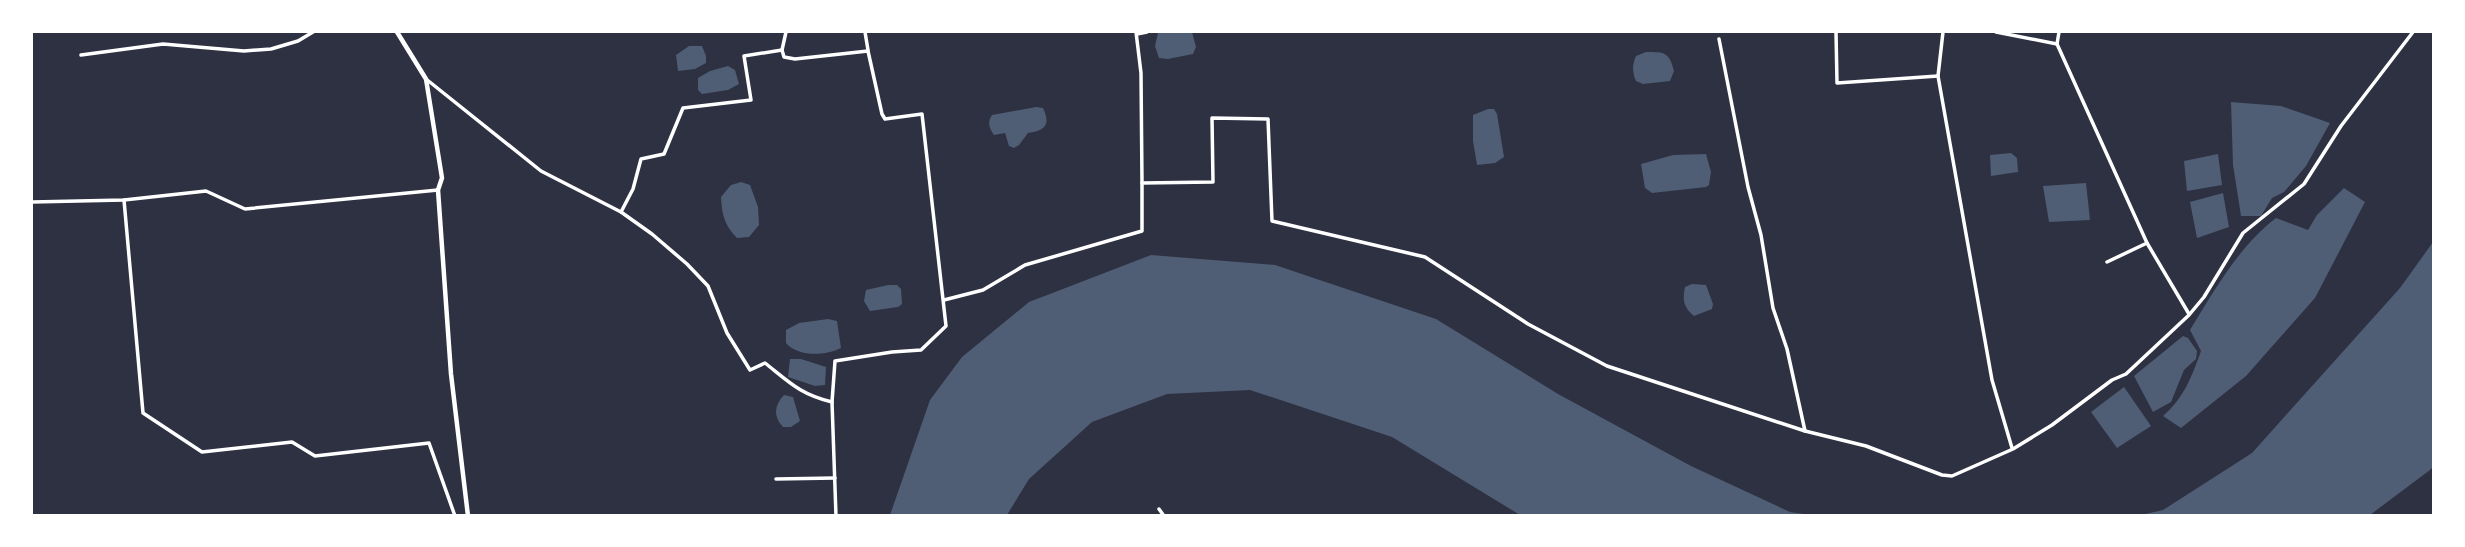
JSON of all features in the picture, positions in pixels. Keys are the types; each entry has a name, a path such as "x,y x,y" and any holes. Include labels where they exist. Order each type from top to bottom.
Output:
{"street":[{"path":"81,55 163,44 244,51 271,49 313,32"},
{"path":"397,32 426,79 541,171 621,212 687,264 708,286 727,333 750,370 765,363 801,392 832,402"},
{"path":"786,32 782,50 784,57 795,59 868,51"},
{"path":"835,516 832,402 835,361 920,350 946,326 922,114 885,119 881,114 865,32"},
{"path":"943,300 983,290 1025,265 1142,231 1141,73 1137,33 1147,32"},
{"path":"1836,32 1837,83 1938,76"},
{"path":"1942,32 1938,76 1992,380 2013,450"},
{"path":"1996,32 2057,44"},
{"path":"2059,32 2057,44 2147,243 2189,315"},
{"path":"1142,183 1213,182 1212,118 1269,120 1272,220 1425,257 1528,324 1607,366 1804,431 1866,446 1942,475 1952,476 2013,450 2052,425 2112,380 2126,374 2189,315 2204,297 2243,233 2304,184 2341,126 2413,32"},
{"path":"1720,39 1748,187 1761,235 1773,308 1787,349 1804,431"},
{"path":"621,212 633,189 641,159 664,154 683,108 751,100 744,56 782,50"},
{"path":"426,79 442,178 438,190 459,451 468,516"},
{"path":"32,202 124,200 206,191 246,209 438,190"},
{"path":"124,200 143,412 202,452 292,442 315,456 429,443 455,516"},
{"path":"2107,262 2147,243"},
{"path":"776,479 835,478"},
{"path":"1159,509 1164,516"}],"water":[{"path":"1192,32 1196,47 1193,54 1159,58 1155,46 1158,33"},
{"path":"689,46 702,46 706,63 695,69 678,71 676,55"},
{"path":"1646,52 1662,53 1668,57 1674,71 1670,81 1643,84 1636,81 1633,68 1636,56"},
{"path":"728,66 735,70 739,84 728,90 702,94 698,90 698,78"},
{"path":"2231,102 2281,106 2330,123 2306,166 2284,192 2272,198 2261,216 2241,216 2233,165"},
{"path":"1043,108 1045,126 1039,131 1028,133 1014,148 1009,146 1005,133 994,135 991,130 989,123 992,115"},
{"path":"1494,109 1497,114 1504,157 1495,163 1477,165 1473,115"},
{"path":"2011,153 2017,158 2018,172 1991,176 1990,155"},
{"path":"1706,154 1711,172 1709,185 1706,187 1652,193 1645,188 1641,164 1673,155"},
{"path":"2218,154 2222,185 2187,191 2184,161"},
{"path":"741,182 750,185 758,207 759,225 749,237 737,238 724,219 721,197 731,185"},
{"path":"2086,183 2090,220 2049,222 2043,186"},
{"path":"2344,188 2365,202 2315,298 2246,376 2181,428 2163,416 2182,394 2201,351 2190,330 2239,255 2276,218 2308,230 2317,215"},
{"path":"2223,193 2229,227 2197,238 2190,202"},
{"path":"2433,242 2434,466 2430,470 2370,515 2141,515 2163,510 2252,453 2400,288"},
{"path":"1151,255 1275,265 1436,319 1558,394 1691,466 1790,512 1811,515 1520,515 1392,437 1250,390 1167,394 1092,422 1029,479 1007,515 890,515 930,400 962,357 1029,302"},
{"path":"1692,284 1706,285 1713,304 1712,309 1694,316 1684,300 1685,287"},
{"path":"897,285 901,289 902,304 870,311 864,301 866,290"},
{"path":"828,319 837,321 841,348 812,354 797,351 786,343 786,330 799,323"},
{"path":"2183,336 2188,338 2197,351 2196,359 2184,370 2171,402 2153,412 2134,376"},
{"path":"790,359 801,359 826,367 825,385 815,386 788,377"},
{"path":"2124,387 2151,426 2117,448 2091,412"},
{"path":"784,395 793,397 800,421 791,427 783,427 776,415 778,403"}]}
